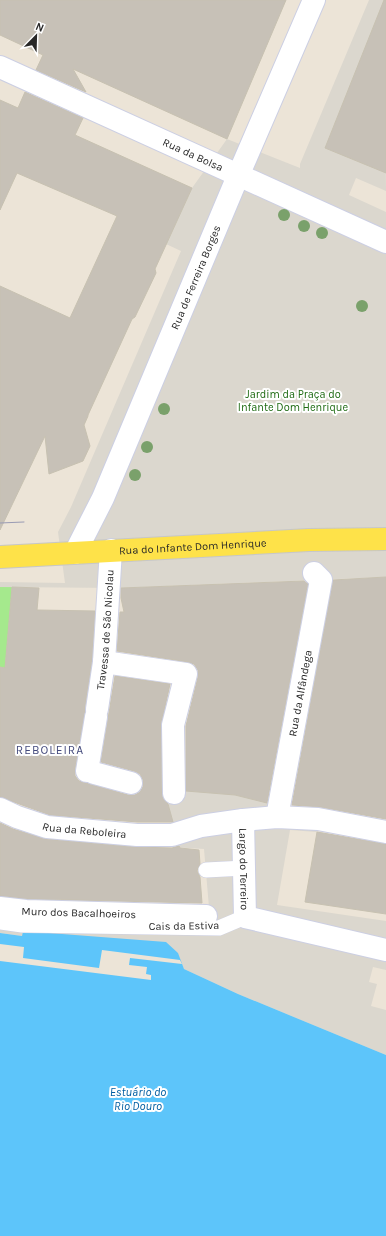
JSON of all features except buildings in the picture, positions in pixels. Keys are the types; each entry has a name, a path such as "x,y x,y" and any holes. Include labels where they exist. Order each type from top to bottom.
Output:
{"main road":[{"name":"Rua do Infante Dom Henrique","path":"0,557 301,540 386,539"}],"street":[{"name":"Rua de Ferreira Borges","path":"75,553 104,498 238,176 314,0"},
{"name":"Rua da Bolsa","path":"0,67 386,242"},
{"name":"Travessa de São Nicolau","path":"111,550 104,662 91,772 134,784"},
{"name":"Rua da Alfândega","path":"277,817 321,580 314,573"},
{"path":"104,662 186,674 173,725 174,794"},
{"name":"Rua da Reboleira","path":"0,809 17,817 47,827 137,835 172,835"},
{"name":"Largo do Terreiro","path":"172,835 201,826 277,817 318,819 386,832"},
{"name":"Largo do Terreiro","path":"243,820 245,917"},
{"name":"Muro dos Bacalhoeiros","path":"0,908 26,911 206,916"},
{"path":"245,917 386,950"}],"lane":[{"path":"206,870 244,868"},
{"name":"Cais da Estiva","path":"0,922 22,925 219,928 245,917"}],"green space":[{"path":"0,587 12,587 5,668 0,667"}],"shaded area":[{"path":"369,0 384,0 386,191 356,178 349,195 386,212 386,577 118,588 0,587 0,582 65,583 58,532 71,507 181,251 166,244 192,188 227,139 300,168 300,164"},
{"path":"182,790 235,795 279,805 318,826 317,832 290,830 277,905 386,921 386,970 373,967 369,982 377,984 371,1006 386,1010 386,1055 238,994 184,969 182,964 23,931 22,936 0,933 0,912 210,919 204,849 172,847 171,816 167,797"}],"water":[{"name":"Estuário do Rio Douro","path":"23,931 166,942 178,953 184,969 238,994 386,1055 386,1236 0,1236 0,933 22,936"}],"pier":[{"path":"0,944 24,947 23,958 99,968 102,950 180,960 182,964 130,958 129,965 147,967 146,974 151,975 151,980 0,961"}],"tram line":[{"path":"0,523 24,522"}],"district":[{"name":"REBOLEIRA","path":"50,750"}],"park label":[{"name":"Jardim da Praça do Infante Dom Henrique","path":"293,400"}]}
